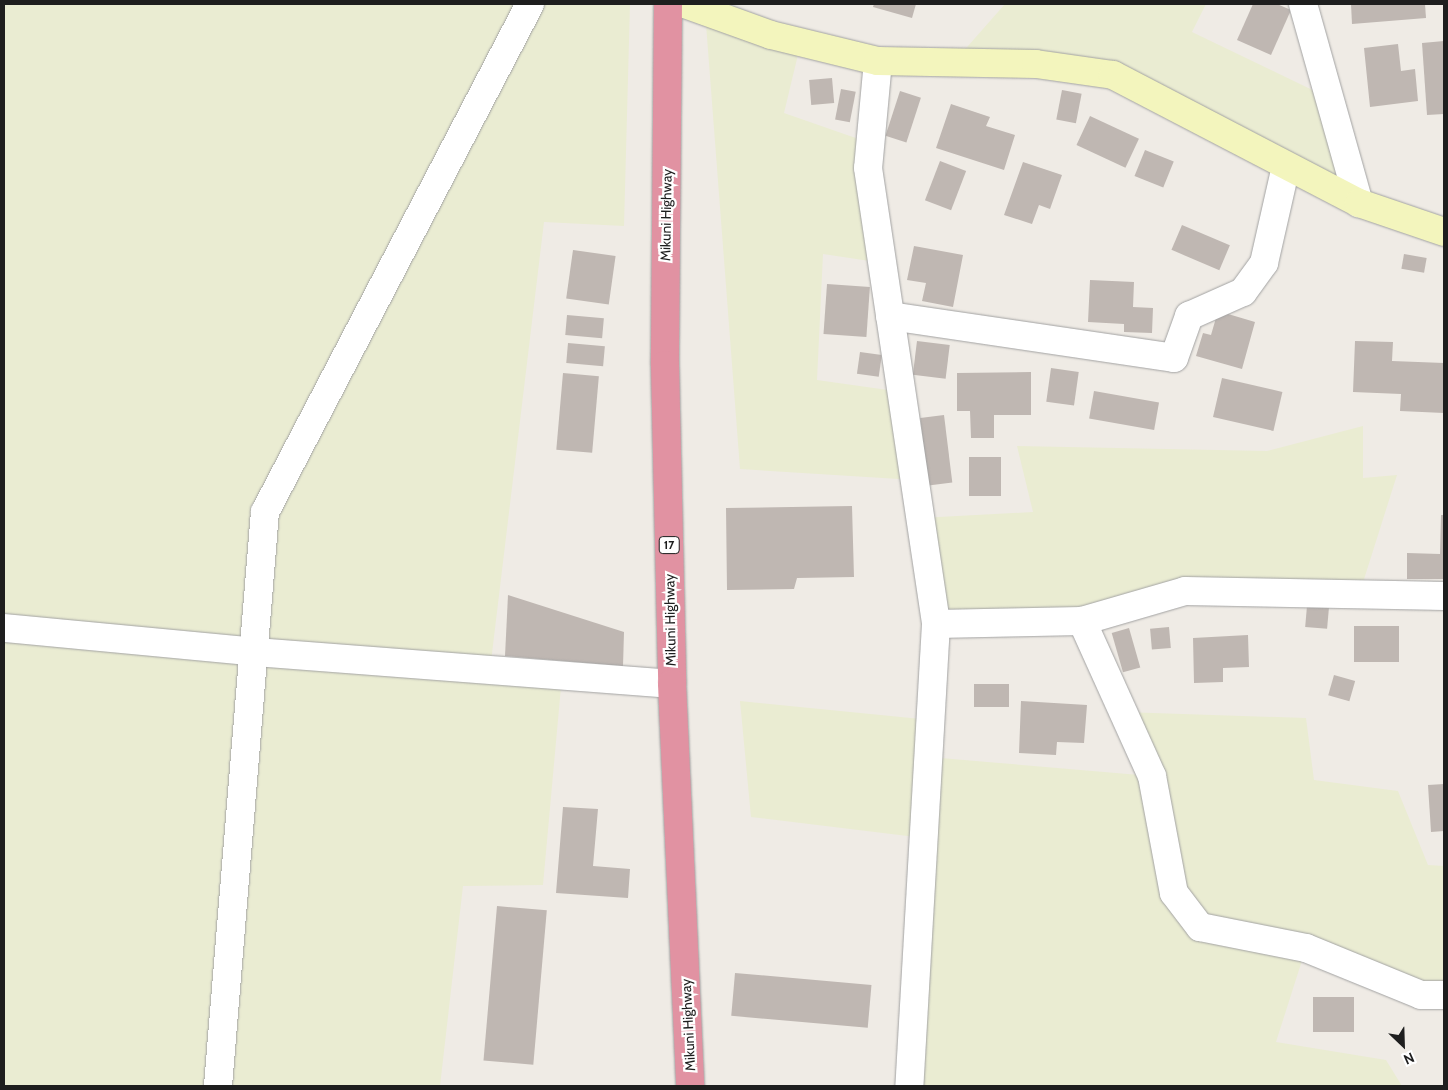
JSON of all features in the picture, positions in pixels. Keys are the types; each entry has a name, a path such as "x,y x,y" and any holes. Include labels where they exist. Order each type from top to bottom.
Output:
{"highway":[{"name":"Mikuni Highway","path":"668,4 665,365 672,684 690,1086"}],"street":[{"path":"218,1086 256,652 265,512 530,4"},
{"path":"685,4 771,35 878,61 1036,64 1113,75 1359,203 1444,232"},
{"path":"1302,4 1359,203"},
{"path":"878,61 868,168 936,624 909,1086"},
{"path":"890,316 1174,358 1189,316 1243,292 1264,263 1286,166"},
{"path":"936,624 1082,621 1185,591 1444,596"},
{"path":"1082,621 1152,776 1174,893 1200,927 1306,948 1421,995 1444,995"},
{"path":"4,628 256,652 672,684"}],"green space":[{"path":"4,4 630,4 624,226 544,222 490,670 562,676 543,885 463,886 440,1086 4,1086"},
{"path":"1005,4 1206,4 1192,32 1329,98 1359,203 1113,75 953,63"},
{"path":"705,11 801,42 784,113 870,143 883,263 823,254 817,380 902,392 915,480 740,469"},
{"path":"1363,426 1363,478 1397,475 1359,595 1185,591 1082,621 936,624 920,518 1033,512 1017,446 1267,451"},
{"path":"740,701 931,720 929,757 1151,776 1123,712 1306,718 1314,780 1398,791 1428,865 1444,866 1444,995 1306,948 1276,1042 1386,1060 1402,1086 909,1086 924,838 751,817"}],"building":[{"path":"874,4 916,4 912,18 873,7"},
{"path":"1253,4 1277,4 1291,10 1271,55 1237,40"},
{"path":"1351,4 1425,4 1426,18 1352,24"},
{"path":"1444,41 1444,114 1427,115 1422,43"},
{"path":"1398,44 1401,71 1415,69 1418,101 1370,107 1364,48"},
{"path":"832,78 834,103 811,105 809,80"},
{"path":"841,89 856,92 850,122 835,119"},
{"path":"1062,90 1082,94 1076,123 1056,119"},
{"path":"900,91 921,98 906,142 885,136"},
{"path":"951,104 990,117 986,126 1015,135 1004,170 936,148"},
{"path":"1090,116 1139,139 1125,168 1076,145"},
{"path":"1145,150 1174,162 1163,188 1135,176"},
{"path":"940,161 966,171 951,210 925,200"},
{"path":"1023,162 1062,175 1050,209 1039,205 1032,224 1004,215"},
{"path":"1182,225 1230,245 1219,270 1171,250"},
{"path":"914,246 963,255 953,307 922,301 926,283 907,280"},
{"path":"573,250 616,256 609,305 566,299"},
{"path":"1404,254 1427,258 1424,273 1401,269"},
{"path":"1090,280 1134,282 1133,307 1153,308 1152,333 1124,332 1124,324 1088,322"},
{"path":"827,284 870,287 866,337 824,334"},
{"path":"1218,311 1255,322 1242,369 1196,356 1203,333 1211,335"},
{"path":"567,315 604,318 602,338 565,335"},
{"path":"917,341 950,345 946,379 913,375"},
{"path":"1355,341 1393,342 1392,361 1444,363 1444,413 1400,411 1401,394 1353,392"},
{"path":"568,343 605,346 603,366 566,363"},
{"path":"860,352 882,355 879,377 857,374"},
{"path":"1051,368 1079,372 1074,406 1046,402"},
{"path":"1031,372 1031,415 994,415 994,438 971,438 970,411 957,411 957,373"},
{"path":"563,373 599,376 592,453 556,450"},
{"path":"1222,378 1282,392 1273,431 1213,417"},
{"path":"1094,391 1159,402 1154,430 1089,419"},
{"path":"944,415 952,482 928,485 920,418"},
{"path":"969,457 1001,457 1001,496 969,496"},
{"path":"852,506 854,577 797,578 794,589 727,590 726,508"},
{"path":"1441,515 1444,515 1444,579 1407,579 1407,553 1440,554"},
{"path":"508,595 624,632 623,666 505,656"},
{"path":"1307,606 1329,608 1327,629 1305,627"},
{"path":"1354,626 1399,626 1399,662 1354,662"},
{"path":"1169,627 1171,648 1152,650 1150,629"},
{"path":"1129,628 1140,667 1123,672 1112,633"},
{"path":"1248,635 1249,667 1223,668 1223,682 1194,683 1193,638"},
{"path":"1334,675 1355,681 1349,701 1328,695"},
{"path":"974,684 1009,684 1009,707 974,707"},
{"path":"1021,701 1087,705 1084,743 1057,742 1056,755 1019,753"},
{"path":"1444,784 1444,831 1431,832 1428,785"},
{"path":"563,807 598,809 593,866 630,869 628,898 556,893"},
{"path":"497,906 547,910 533,1065 483,1060"},
{"path":"735,973 871,985 868,1028 731,1016"},
{"path":"1313,997 1354,997 1354,1032 1313,1032"}]}
